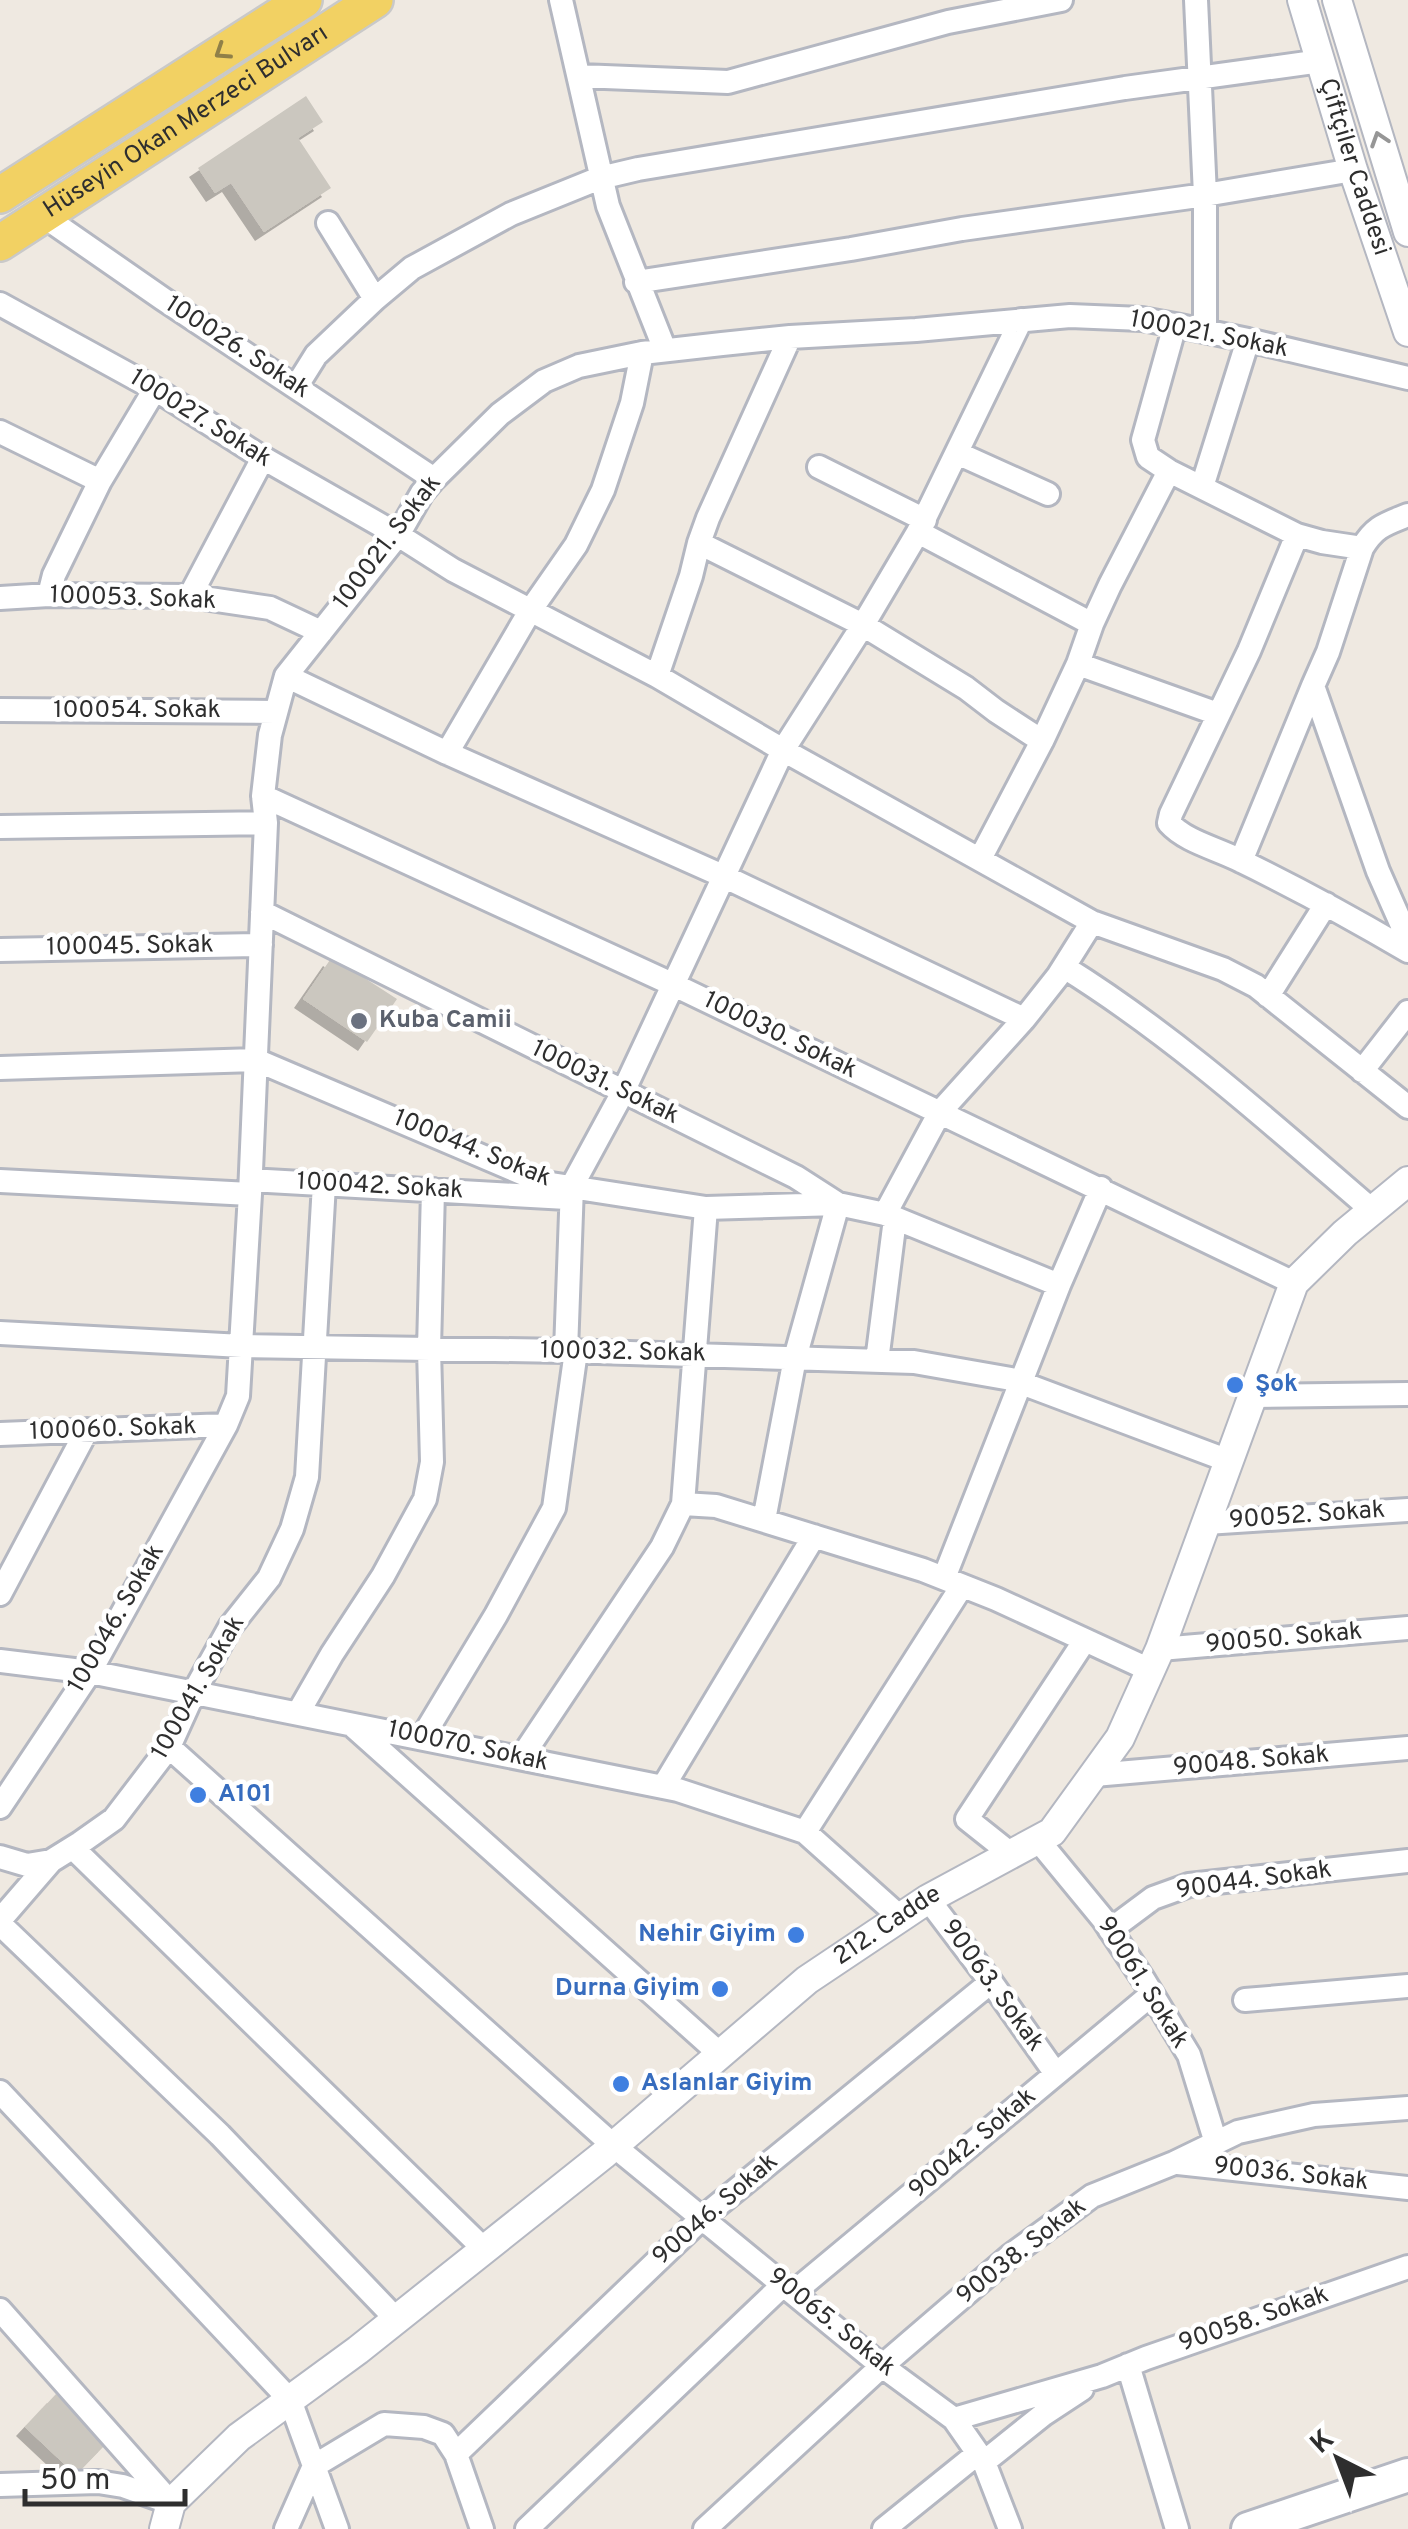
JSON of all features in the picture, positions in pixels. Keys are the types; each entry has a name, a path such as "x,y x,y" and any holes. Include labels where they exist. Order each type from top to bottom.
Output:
{"main road":[{"name":"Hüseyin Okan Merzeci Bulvarı","path":"0,194 304,0"},
{"name":"Hüseyin Okan Merzeci Bulvarı","path":"0,244 375,0"},
{"path":"1248,2529 1408,2475"}],"street":[{"path":"447,754 530,611 576,544 603,490 653,352 636,282 600,178 561,0"},
{"path":"580,76 728,82 948,22 1061,0"},
{"path":"1196,0 1205,195 1206,331"},
{"name":"Çiftçiler Caddesi","path":"1302,0 1353,170 1408,332"},
{"name":"Çiftçiler Caddesi","path":"1336,0 1408,232"},
{"path":"296,387 316,355 412,268 512,214 600,178 1201,76 1321,60"},
{"path":"636,282 1353,170"},
{"name":"100026. Sokak","path":"42,215 434,479"},
{"path":"328,222 375,298"},
{"name":"100027. Sokak","path":"0,304 155,388 263,458 453,570 657,676 1092,922 1223,969 1256,986 1408,1107"},
{"name":"100021. Sokak","path":"226,1425 238,1396 242,1346 266,824 263,796 275,712 286,676 398,536 422,493 500,414 544,381 580,366 653,352 790,337 1070,316 1175,325 1408,378"},
{"path":"422,1738 554,1508 571,1351 571,1192 623,1092 783,750 922,526 1022,320"},
{"path":"1175,325 1143,440 1148,457 1296,535 1362,548"},
{"path":"657,676 708,518 790,337"},
{"path":"1202,487 1248,340"},
{"path":"49,595 54,575 100,482 155,388"},
{"path":"0,432 100,482"},
{"path":"957,452 1048,494"},
{"path":"190,596 263,458"},
{"path":"819,466 1092,624"},
{"path":"980,859 1042,741 1092,624 1169,471"},
{"path":"1241,861 1328,652 1362,548 1379,526 1408,515"},
{"path":"1296,535 1249,651 1169,823 1176,831 1326,904 1408,951"},
{"path":"698,544 863,625 966,688 1042,741"},
{"name":"100053. Sokak","path":"0,598 190,596 270,608 320,632"},
{"path":"1078,664 1218,714"},
{"path":"286,676 1024,1019"},
{"path":"1313,686 1378,872 1408,939"},
{"name":"100054. Sokak","path":"0,710 275,712"},
{"name":"100030. Sokak","path":"263,796 672,984 1294,1282"},
{"path":"0,827 266,824"},
{"path":"1268,996 1326,904"},
{"name":"100031. Sokak","path":"262,912 796,1177 838,1204"},
{"path":"876,1361 890,1216 940,1112 1024,1019 1092,922"},
{"name":"100045. Sokak","path":"0,950 261,945"},
{"path":"1064,967 1108,994 1198,1062 1372,1210"},
{"path":"1362,1071 1408,1012"},
{"name":"100044. Sokak","path":"0,1068 256,1060 571,1192 706,1208 838,1204 890,1216 1058,1285"},
{"name":"212. Cadde","path":"167,2516 240,2437 485,2250 614,2146 807,1980 928,1899 1052,1832 1120,1738 1155,1660 1294,1282 1344,1233 1408,1180"},
{"name":"100042. Sokak","path":"0,1181 250,1187 324,1184 571,1192"},
{"name":"100041. Sokak","path":"0,1922 51,1860 114,1819 169,1747 230,1627 268,1578 292,1529 307,1477 324,1184"},
{"path":"805,1832 953,1582 1020,1382 1101,1188"},
{"path":"298,1713 426,1500 432,1462 429,1349 433,1190"},
{"path":"764,1520 795,1358 838,1204"},
{"path":"521,1758 662,1547 683,1504 706,1208"},
{"name":"100032. Sokak","path":"0,1333 242,1346 914,1362 1010,1378 1229,1462"},
{"path":"1252,1396 1408,1394"},
{"name":"100060. Sokak","path":"0,1434 226,1425"},
{"name":"100046. Sokak","path":"0,1808 90,1672 226,1425"},
{"path":"0,1594 87,1430"},
{"path":"683,1504 716,1506 814,1536 953,1582 1085,1640 1155,1660"},
{"name":"90052. Sokak","path":"1206,1523 1408,1510"},
{"path":"664,1787 814,1536"},
{"name":"90050. Sokak","path":"1155,1660 1408,1628"},
{"path":"1011,1854 967,1819 1085,1640"},
{"name":"100070. Sokak","path":"0,1661 90,1672 664,1787 805,1832 900,1917"},
{"path":"350,1723 720,2054"},
{"name":"90065. Sokak","path":"169,1747 614,2146 882,2366 954,2419 981,2458 1010,2529"},
{"name":"90048. Sokak","path":"1094,1775 1408,1748"},
{"name":"90061. Sokak","path":"1038,1840 1110,1930 1189,2055 1216,2143"},
{"path":"73,1848 485,2250"},
{"path":"0,1857 27,1864 51,1860"},
{"name":"90044. Sokak","path":"1110,1930 1154,1898 1188,1885 1408,1861"},
{"name":"90063. Sokak","path":"928,1899 1056,2074"},
{"path":"0,1922 220,2135 397,2320"},
{"name":"90046. Sokak","path":"456,2454 702,2218 991,1982"},
{"path":"1245,2000 1408,1986"},
{"name":"90042. Sokak","path":"527,2529 788,2289 1152,1994"},
{"path":"0,2092 290,2400 337,2529"},
{"name":"90038. Sokak","path":"705,2529 882,2366 1010,2256 1092,2196 1238,2132 1314,2116 1408,2108"},
{"name":"90036. Sokak","path":"1174,2163 1408,2188"},
{"name":"90058. Sokak","path":"954,2419 1102,2376 1408,2267"},
{"path":"0,2310 167,2516"},
{"path":"1128,2365 1176,2529"},
{"name":"90058. Sokak","path":"884,2529 1102,2376"},
{"path":"286,2529 314,2466 384,2424 424,2427 443,2434 456,2454 482,2529"},
{"path":"0,2485 98,2482 123,2486 167,2516"}],"building":[{"path":"306,96 323,122 298,138 331,188 264,232 231,183 215,193 198,168"},
{"name":"Kuba Camii","path":"332,957 397,999 367,1042 303,999"},
{"path":"56,2394 107,2443 76,2475 25,2427"}],"place":[{"name":"Kuba Camii","path":"359,1021"},
{"name":"Şok","path":"1235,1385"},
{"name":"A101","path":"198,1795"},
{"name":"Nehir Giyim","path":"796,1935"},
{"name":"Durna Giyim","path":"720,1989"},
{"name":"Aslanlar Giyim","path":"621,2084"}]}
